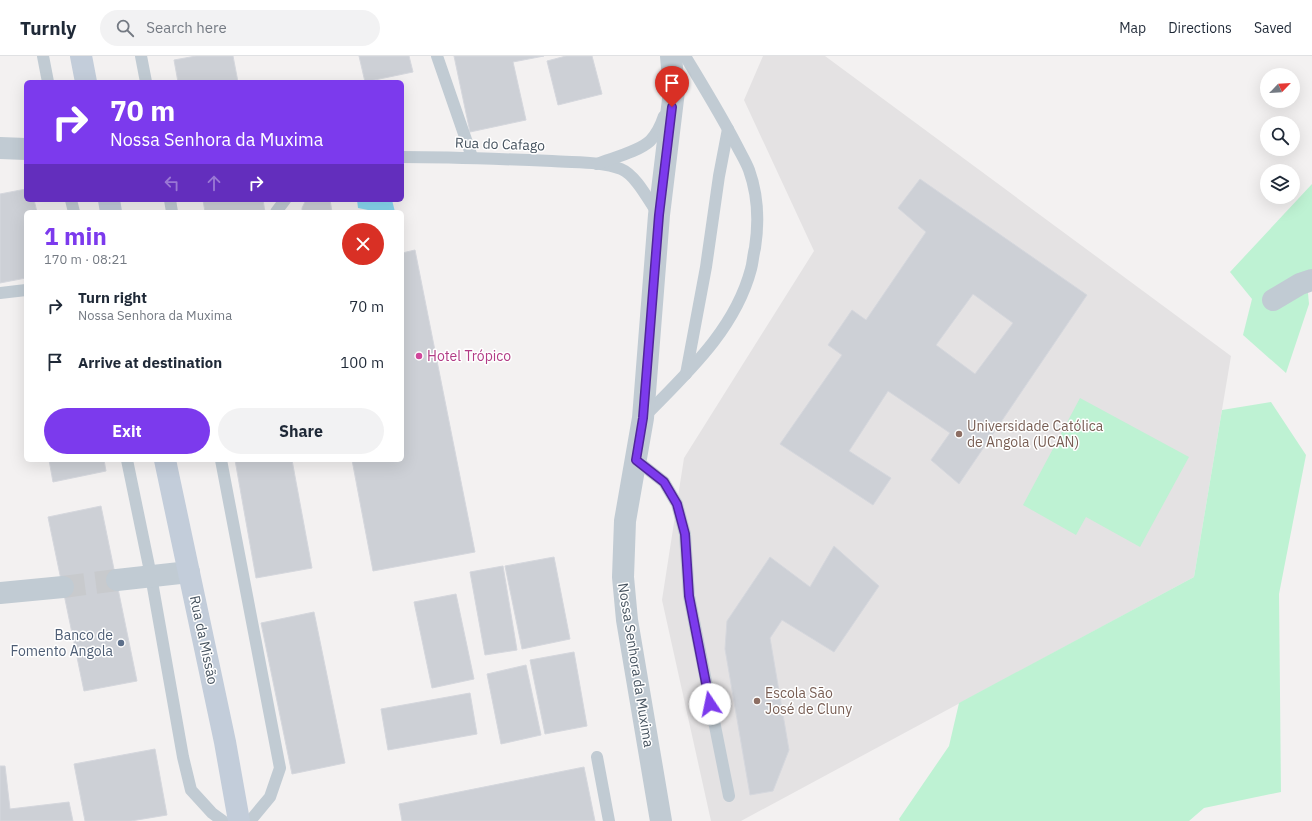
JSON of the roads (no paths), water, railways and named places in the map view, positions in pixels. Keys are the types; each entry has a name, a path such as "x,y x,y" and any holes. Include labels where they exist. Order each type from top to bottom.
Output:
{"main road":[{"path":"81,56 86,80"},
{"name":"Rua da Missão","path":"165,462 225,742 239,821"}],"street":[{"name":"Nossa Senhora da Muxima","path":"661,821 628,620 623,577 625,521 643,418 659,215 674,92 671,56"},
{"path":"0,148 24,149"},
{"path":"1272,300 1300,284 1312,280"},
{"path":"117,580 189,572"},
{"path":"0,593 63,587"}],"lane":[{"path":"43,56 48,80"},
{"path":"141,56 146,80"},
{"path":"437,56 472,157"},
{"path":"643,418 686,375 709,349 726,323 740,298 751,269 757,235 757,200 749,170 728,129 685,56"},
{"name":"Rua do Cafago","path":"597,164 636,149 649,142 659,129 674,92"},
{"path":"686,375 706,267 719,176 728,129"},
{"name":"Rua do Cafago","path":"404,157 472,157 597,164 622,170 633,178 659,215"},
{"path":"0,293 24,290"},
{"path":"636,460 664,482 677,504 685,534 689,596 728,796"},
{"path":"127,462 151,576 183,758 191,790 212,813 224,821"},
{"path":"220,462 280,768 270,797 250,821"},
{"path":"597,757 610,821"}],"water":[{"path":"357,202 392,202 394,210 368,210 358,208"}],"tunnel":[{"path":"63,587 117,580"}],"place":[{"name":"Hotel Trópico","path":"419,356"},
{"name":"Universidade Católica de Angola (UCAN)","path":"959,434"},
{"name":"Banco de Fomento Angola","path":"121,643"},
{"name":"Escola São José de Cluny","path":"757,701"}]}
